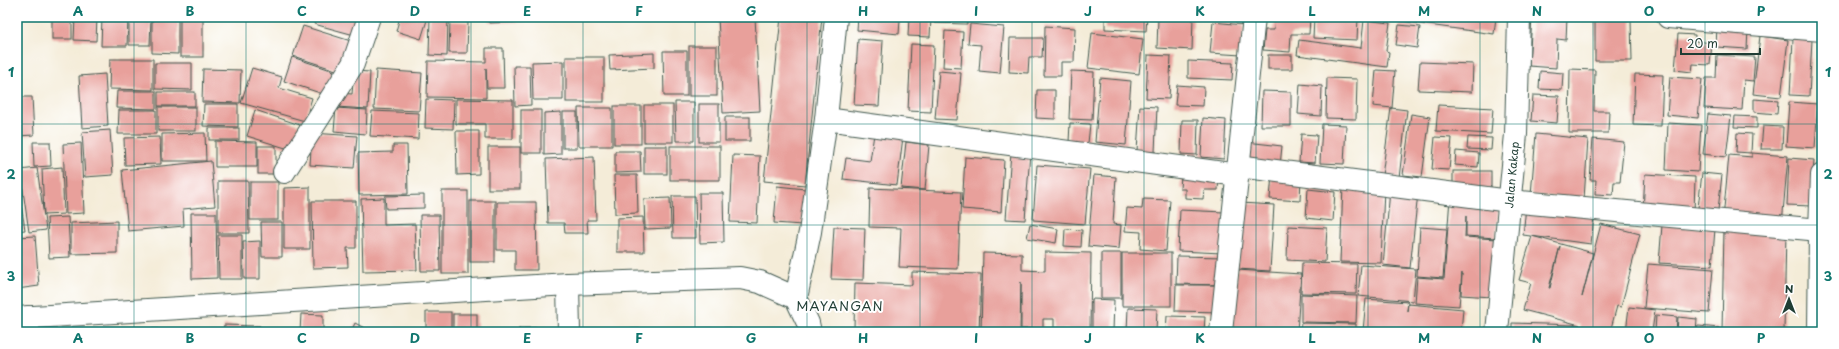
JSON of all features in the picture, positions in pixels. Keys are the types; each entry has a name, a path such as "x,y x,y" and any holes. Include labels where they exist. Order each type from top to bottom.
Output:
{"street":[{"path":"284,172 353,64 369,17"},
{"path":"810,332 808,323 796,298 810,232 826,119 836,17"},
{"path":"1222,332 1254,17"},
{"name":"Jalan Kakap","path":"1497,332 1516,134 1520,17"},
{"path":"1668,17 1822,30"},
{"path":"826,119 1238,170 1510,201 1820,230"},
{"path":"1819,332 1822,175"},
{"path":"24,322 568,284 740,278 760,282 796,298"},
{"path":"568,284 569,332"}],"building":[{"path":"52,17 72,17 72,39 52,39"},
{"path":"75,17 97,17 96,41 74,40"},
{"path":"102,17 128,17 127,46 101,46"},
{"path":"129,17 151,17 150,45 129,45"},
{"path":"152,17 178,17 178,54 152,53"},
{"path":"180,17 203,17 203,57 180,57"},
{"path":"290,17 309,17 307,23"},
{"path":"316,17 363,17 358,36 314,24"},
{"path":"400,17 428,17 421,39 396,31"},
{"path":"430,17 448,17 447,56 429,55"},
{"path":"488,17 606,17 606,18 489,23"},
{"path":"718,17 755,17 760,111 723,113"},
{"path":"781,17 822,17 805,185 764,181"},
{"path":"858,17 876,17 900,20 899,34 857,30"},
{"path":"909,17 931,17 930,37 908,36"},
{"path":"934,17 967,17 967,24 934,23"},
{"path":"972,17 992,17 992,22 971,21"},
{"path":"1105,17 1147,17 1146,31 1105,29"},
{"path":"1158,17 1193,17 1192,50 1157,48"},
{"path":"1275,17 1310,17 1309,34 1291,34 1290,52 1263,50 1265,30 1274,30"},
{"path":"1314,17 1358,17 1357,40 1313,38"},
{"path":"1399,17 1496,17 1494,34 1399,21"},
{"path":"1532,17 1567,17 1566,40 1557,39 1556,68 1529,66"},
{"path":"1364,20 1390,23 1386,51 1389,52 1387,67 1297,55 1299,40 1361,48"},
{"path":"1595,20 1631,20 1632,61 1595,61"},
{"path":"450,21 468,22 467,53 449,53"},
{"path":"1213,22 1244,25 1241,55 1210,53"},
{"path":"970,24 1004,27 1000,73 979,71 981,45 968,44"},
{"path":"1399,25 1420,27 1417,48 1396,45"},
{"path":"303,26 354,42 345,73 293,56"},
{"path":"1045,26 1075,28 1074,62 1061,62 1061,76 1044,76"},
{"path":"1717,26 1748,29 1747,49 1716,47"},
{"path":"945,31 963,32 961,68 943,67"},
{"path":"1092,33 1143,39 1139,74 1088,68"},
{"path":"1678,34 1695,35 1695,41 1712,43 1710,65 1693,64 1692,72 1675,70"},
{"path":"1760,36 1788,40 1781,97 1753,94"},
{"path":"1010,38 1043,38 1042,57 1029,57 1028,73 1009,72"},
{"path":"858,39 883,41 879,106 854,105"},
{"path":"1793,39 1812,40 1809,96 1790,95"},
{"path":"911,44 934,45 931,112 908,111"},
{"path":"689,46 717,46 717,96 689,96"},
{"path":"486,48 503,48 504,88 487,88 486,68 486,98 427,97 428,61 486,62"},
{"path":"663,51 687,51 687,96 664,96"},
{"path":"654,53 654,68 610,70 609,55"},
{"path":"1148,55 1171,56 1169,99 1146,98"},
{"path":"1268,55 1292,55 1292,69 1268,69"},
{"path":"1717,55 1755,57 1753,81 1744,80 1742,110 1704,108 1706,78 1716,78"},
{"path":"292,57 334,71 326,95 284,81"},
{"path":"566,57 604,57 604,102 566,102"},
{"path":"110,59 153,59 153,90 109,89"},
{"path":"563,61 563,100 533,100 532,62"},
{"path":"1188,61 1233,63 1232,80 1188,78"},
{"path":"1420,62 1473,64 1472,92 1418,90"},
{"path":"155,63 192,63 192,90 155,89"},
{"path":"514,66 530,66 531,105 515,106"},
{"path":"252,68 282,77 279,88 312,98 305,121 241,103"},
{"path":"203,69 241,70 240,103 202,102"},
{"path":"1570,69 1595,70 1594,111 1609,111 1608,133 1569,133"},
{"path":"376,70 422,73 419,111 374,109"},
{"path":"1376,70 1395,71 1392,108 1373,106"},
{"path":"354,71 370,72 368,109 336,107 337,93 352,94"},
{"path":"939,71 961,73 957,120 935,119"},
{"path":"1071,71 1094,72 1092,120 1069,119"},
{"path":"1540,71 1563,73 1562,90 1539,89"},
{"path":"105,74 108,126 82,128 79,76"},
{"path":"1635,74 1663,75 1661,126 1633,125"},
{"path":"1670,77 1702,79 1698,118 1667,115"},
{"path":"1100,78 1131,81 1126,145 1095,142"},
{"path":"1327,78 1357,79 1356,119 1326,118"},
{"path":"1300,84 1322,86 1321,116 1298,114"},
{"path":"1177,85 1204,87 1203,106 1175,105"},
{"path":"1037,90 1055,90 1055,119 1036,118"},
{"path":"117,91 156,91 156,109 116,108"},
{"path":"1262,91 1291,92 1291,126 1261,126"},
{"path":"158,92 195,92 195,106 158,106"},
{"path":"1533,95 1559,96 1557,123 1531,121"},
{"path":"17,97 32,97 34,135 17,136"},
{"path":"426,99 454,100 453,129 425,128"},
{"path":"456,99 513,100 513,139 485,139 485,124 456,124"},
{"path":"1754,99 1778,101 1777,114 1754,112"},
{"path":"675,102 694,102 694,141 676,141"},
{"path":"1789,102 1818,104 1815,148 1786,146"},
{"path":"204,104 238,104 238,127 203,126"},
{"path":"699,104 719,104 719,142 699,142"},
{"path":"644,105 673,105 673,142 644,142"},
{"path":"1438,105 1493,108 1491,134 1436,131"},
{"path":"614,106 641,106 641,144 614,144"},
{"path":"1140,106 1157,107 1155,152 1137,151"},
{"path":"158,107 196,107 196,131 158,131"},
{"path":"336,108 367,110 366,134 334,131"},
{"path":"578,108 612,108 612,146 579,146"},
{"path":"1391,108 1407,110 1399,178 1382,176"},
{"path":"119,110 156,110 156,134 118,134"},
{"path":"255,110 300,125 292,150 247,136"},
{"path":"521,110 541,110 541,153 521,153"},
{"path":"372,111 419,113 418,139 370,136"},
{"path":"561,112 561,154 544,155 544,113"},
{"path":"563,112 577,112 577,148 563,148"},
{"path":"1411,114 1430,117 1422,177 1403,175"},
{"path":"1708,114 1731,116 1726,157 1703,154"},
{"path":"1735,116 1757,117 1757,128 1734,127"},
{"path":"725,117 750,117 750,141 725,141"},
{"path":"1203,118 1226,120 1224,159 1201,157"},
{"path":"1182,120 1198,120 1197,155 1181,154"},
{"path":"1070,123 1090,124 1088,143 1069,142"},
{"path":"1668,123 1701,125 1698,172 1666,170"},
{"path":"1322,124 1346,125 1344,164 1320,163"},
{"path":"1763,126 1783,127 1782,149 1761,149"},
{"path":"209,128 239,128 239,140 209,140"},
{"path":"110,130 113,175 85,177 82,132"},
{"path":"456,131 479,131 479,174 457,175"},
{"path":"205,133 206,161 162,161 162,134"},
{"path":"312,133 357,136 354,168 310,165"},
{"path":"1737,133 1752,134 1751,153 1736,152"},
{"path":"874,134 903,137 897,185 843,179 846,158 870,161"},
{"path":"1301,134 1317,135 1315,163 1299,162"},
{"path":"1536,134 1588,139 1584,199 1531,195"},
{"path":"160,137 161,164 125,165 124,138"},
{"path":"1435,137 1452,138 1449,170 1432,169"},
{"path":"1468,137 1492,138 1491,150 1467,149"},
{"path":"1593,139 1624,142 1620,182 1614,182 1613,195 1595,194 1596,180 1590,180"},
{"path":"215,141 257,142 257,167 215,167"},
{"path":"33,142 50,142 51,166 34,167"},
{"path":"906,142 929,145 925,190 901,188"},
{"path":"1246,142 1282,146 1280,166 1244,162"},
{"path":"81,143 84,213 66,214 63,144"},
{"path":"393,145 407,145 408,194 359,195 358,153 393,152"},
{"path":"258,146 276,146 276,174 258,174"},
{"path":"644,146 667,146 667,174 644,174"},
{"path":"670,146 720,146 720,180 670,180"},
{"path":"488,147 520,147 520,189 488,189"},
{"path":"615,151 640,151 641,172 615,173"},
{"path":"1456,151 1479,153 1478,167 1455,165"},
{"path":"1011,152 1030,153 1025,220 1006,219"},
{"path":"1752,153 1788,156 1782,224 1723,219 1729,155 1752,157"},
{"path":"733,155 760,156 757,223 730,222"},
{"path":"594,157 596,220 587,220 588,233 565,233 564,223 548,223 546,159"},
{"path":"965,157 1004,160 1001,212 962,209"},
{"path":"1789,158 1814,160 1811,206 1787,205"},
{"path":"211,161 215,206 183,209 184,226 128,231 122,170"},
{"path":"1037,165 1090,169 1085,224 1033,220"},
{"path":"62,167 64,214 44,215 42,169"},
{"path":"37,168 46,230 29,232 20,170"},
{"path":"1453,171 1491,171 1491,189 1453,189"},
{"path":"1702,173 1722,175 1718,210 1698,208"},
{"path":"1272,174 1301,177 1300,201 1270,199"},
{"path":"1645,174 1695,177 1694,214 1643,212"},
{"path":"17,175 25,230 17,231"},
{"path":"614,175 637,175 638,213 615,214"},
{"path":"1094,175 1116,177 1113,224 1121,225 1119,249 1088,246"},
{"path":"1181,175 1219,177 1218,190 1204,190 1203,199 1185,198 1185,189 1180,189"},
{"path":"218,181 248,181 249,233 218,233"},
{"path":"250,182 278,182 278,220 250,220"},
{"path":"777,186 805,189 802,225 774,223"},
{"path":"1343,186 1384,188 1381,263 1340,262"},
{"path":"310,187 310,249 284,249 284,188"},
{"path":"870,188 961,192 958,269 899,267 901,228 869,227"},
{"path":"1308,189 1335,192 1333,221 1306,218"},
{"path":"442,191 468,191 468,274 442,274"},
{"path":"1390,191 1418,193 1410,268 1383,265"},
{"path":"699,193 723,193 724,242 700,243"},
{"path":"424,195 424,208 386,209 385,196"},
{"path":"672,196 695,196 696,238 673,238"},
{"path":"384,198 384,225 415,224 417,270 363,271 361,199"},
{"path":"670,198 671,228 645,229 644,199"},
{"path":"1450,198 1499,202 1496,238 1466,236 1466,216 1465,237 1497,239 1492,297 1461,295 1462,273 1459,306 1415,303 1417,277 1444,279"},
{"path":"1143,199 1170,200 1166,251 1140,249 1141,232 1125,231 1127,208 1142,209"},
{"path":"312,201 356,201 356,248 347,248 348,267 313,268"},
{"path":"470,201 495,201 495,262 470,262"},
{"path":"497,202 536,202 537,270 515,270 515,250 497,250"},
{"path":"1241,203 1274,205 1270,271 1237,269"},
{"path":"1526,207 1594,216 1591,244 1523,235"},
{"path":"1180,210 1224,212 1222,253 1178,251"},
{"path":"191,213 216,213 217,278 192,279"},
{"path":"420,215 439,215 440,271 421,271"},
{"path":"68,217 70,257 49,258 47,218"},
{"path":"643,217 644,252 617,252 617,218"},
{"path":"117,221 117,253 71,254 71,223"},
{"path":"261,222 282,222 282,257 262,257"},
{"path":"1030,224 1058,229 1056,243 1027,238"},
{"path":"1601,224 1640,234 1621,307 1617,306 1610,332 1578,332 1580,325 1523,310 1531,283 1519,280 1532,236 1593,253 1582,297","holes":["1560,246 1550,288 1549,288"]},
{"path":"1662,225 1715,229 1712,266 1659,263"},
{"path":"1288,226 1327,228 1325,262 1287,260"},
{"path":"834,227 865,228 863,280 831,279"},
{"path":"1420,227 1447,229 1443,278 1417,276"},
{"path":"1065,229 1082,230 1081,247 1064,246"},
{"path":"1724,229 1786,231 1784,332 1722,332"},
{"path":"218,235 242,235 242,279 219,279"},
{"path":"35,236 39,286 17,289 17,237"},
{"path":"260,241 260,279 244,279 243,242"},
{"path":"1045,252 1091,253 1090,330 1054,329 1054,319 1043,319 1043,329 1021,329 1021,282 1020,332 981,332 983,253 1022,254 1022,270 1045,271"},
{"path":"1101,253 1121,253 1121,298 1101,298"},
{"path":"1122,253 1171,253 1171,306 1122,306"},
{"path":"1177,256 1225,257 1224,285 1176,284"},
{"path":"1302,263 1357,264 1356,294 1301,293"},
{"path":"1648,264 1713,269 1709,313 1644,308"},
{"path":"1361,265 1416,269 1413,301 1358,296"},
{"path":"1237,270 1301,274 1297,332 1232,332"},
{"path":"912,272 981,274 979,332 890,332 890,330 854,329 855,283 912,285"},
{"path":"1176,285 1222,285 1222,312 1175,311"},
{"path":"1301,294 1357,296 1356,323 1301,322"},
{"path":"1092,299 1114,300 1113,332 1092,332"},
{"path":"1366,299 1408,302 1407,311 1408,304 1463,309 1461,332 1363,331"},
{"path":"1629,307 1655,310 1652,332 1626,332"},
{"path":"1128,308 1157,309 1156,332 1127,332"},
{"path":"426,312 451,312 451,332 426,332"},
{"path":"301,314 323,315 323,332 300,332"},
{"path":"453,314 477,314 477,332 453,332"},
{"path":"1656,315 1677,317 1676,332 1655,332"},
{"path":"1167,316 1205,317 1204,332 1166,332"},
{"path":"1678,317 1697,319 1696,332 1677,332"},
{"path":"355,323 372,332 351,332"},
{"path":"1301,323 1356,324 1356,332 1300,332"},
{"path":"1512,323 1576,325 1576,332 1512,332"},
{"path":"224,325 260,326 260,332 223,332"},
{"path":"1698,326 1719,328 1718,332 1697,332"},
{"path":"110,328 158,329 158,332 110,332"},
{"path":"519,328 564,328 564,332 519,332"},
{"path":"730,328 730,332 622,332 622,329"}],"district":[{"name":"MAYANGAN","path":"840,306"}]}
